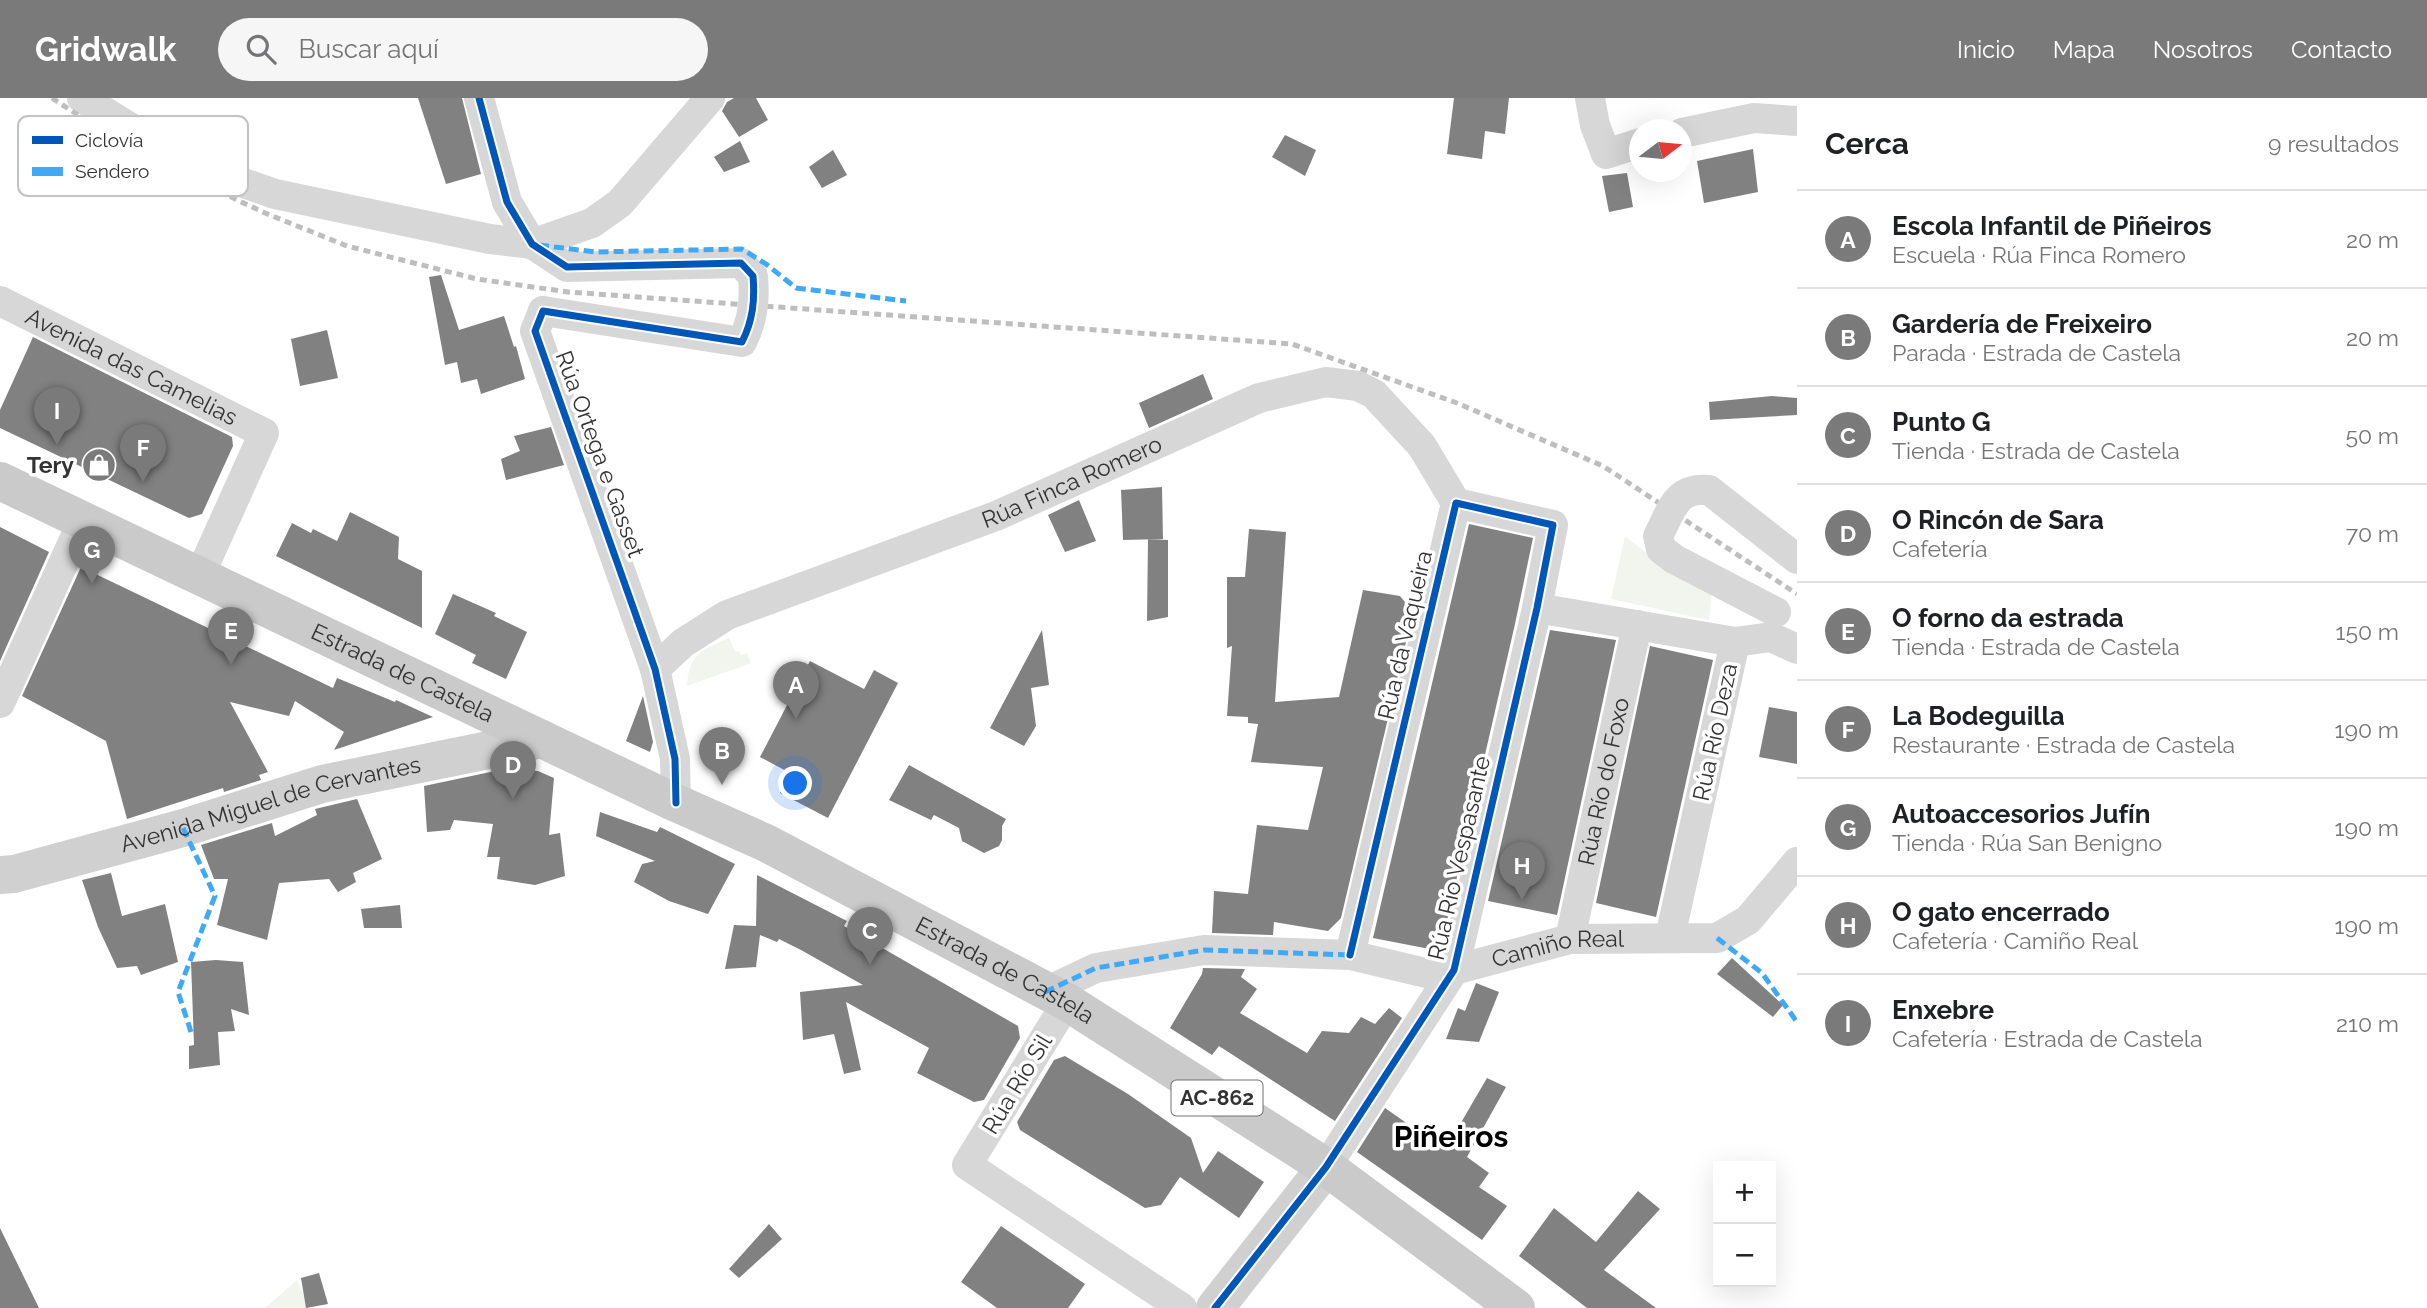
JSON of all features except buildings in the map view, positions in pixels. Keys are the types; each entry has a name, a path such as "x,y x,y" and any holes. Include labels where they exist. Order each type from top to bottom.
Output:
{"main road":[{"name":"Estrada de Castela","path":"0,481 676,803 766,843 1056,997 1326,1167 1516,1308"}],"street":[{"path":"82,98 111,116"},
{"name":"Rúa Ortega e Gasset","path":"479,98 507,202 533,244 567,267 741,263 753,276 755,293 751,324 742,342 543,311 535,331 655,669 675,759 676,803"},
{"path":"248,184 275,194 476,236 533,244 592,223 620,202 710,98"},
{"path":"1590,98 1595,125 1606,154 1629,147"},
{"path":"1692,131 1754,118 1797,121"},
{"name":"Avenida das Camelias","path":"0,302 264,433 199,577"},
{"name":"Rúa Finca Romero","path":"655,669 683,643 727,615 996,516 1259,398 1326,382 1358,386 1374,394 1422,446 1456,503"},
{"path":"1797,559 1709,490 1695,489 1681,494 1658,536 1661,549 1674,559 1776,612 1797,647"},
{"path":"1456,503 1553,525 1536,608"},
{"name":"Rúa da Vaqueira","path":"1350,955 1456,503"},
{"path":"0,703 83,520"},
{"name":"Rúa Río Deza","path":"1536,608 1735,642 1670,937"},
{"name":"Rúa Río Vespasante","path":"1326,1167 1454,970 1536,608"},
{"name":"Rúa Río do Foxo","path":"1570,939 1637,625"},
{"path":"1735,642 1771,637 1797,647"},
{"name":"Avenida Miguel de Cervantes","path":"0,876 183,828 322,784 542,739"},
{"name":"Camiño Real","path":"1056,997 1096,968 1204,950 1350,955 1426,973 1454,970 1570,939 1717,938 1748,920 1797,862"},
{"name":"Rúa Río Sil","path":"1056,997 967,1165 1182,1308"},
{"path":"1214,1308 1326,1167"}],"shaded area":[{"path":"1625,536 1663,566 1712,591 1709,620 1611,599"},
{"path":"729,638 735,652 739,651 741,655 747,653 751,663 687,686 690,666 698,654"},
{"path":"297,1280 309,1308 265,1308"}],"railway":[{"path":"52,98 80,116"},
{"path":"229,196 347,246 477,279 568,292 1292,344 1457,403 1603,466 1797,594"}],"marked path":[{"path":"539,245 595,252 742,249 796,288 906,301"},
{"path":"183,828 215,896 178,992 192,1035"},
{"path":"1717,938 1762,973 1797,1022"},
{"path":"1045,992 1096,968 1204,950 1350,955"}],"cycle path":[{"path":"479,98 507,202 532,244 567,267 741,263 753,276 752,310 742,342 543,311 535,331 655,669 675,759 676,803"},
{"path":"1215,1308 1326,1167 1454,970 1537,608 1553,525 1456,503 1350,955"}],"place":[{"name":"Enxebre","path":"57,445"},
{"name":"Tery","path":"99,465"},
{"name":"La Bodeguilla","path":"143,482"},
{"name":"Autoaccesorios Jufín","path":"92,584"},
{"name":"O forno da estrada","path":"231,665"},
{"name":"Escola Infantil de Piñeiros","path":"796,719"},
{"name":"Gardería de Freixeiro","path":"722,785"},
{"name":"O Rincón de Sara","path":"513,799"},
{"name":"O gato encerrado","path":"1522,900"},
{"name":"Punto G","path":"870,965"}],"district":[{"name":"Piñeiros","path":"1451,1137"}]}
